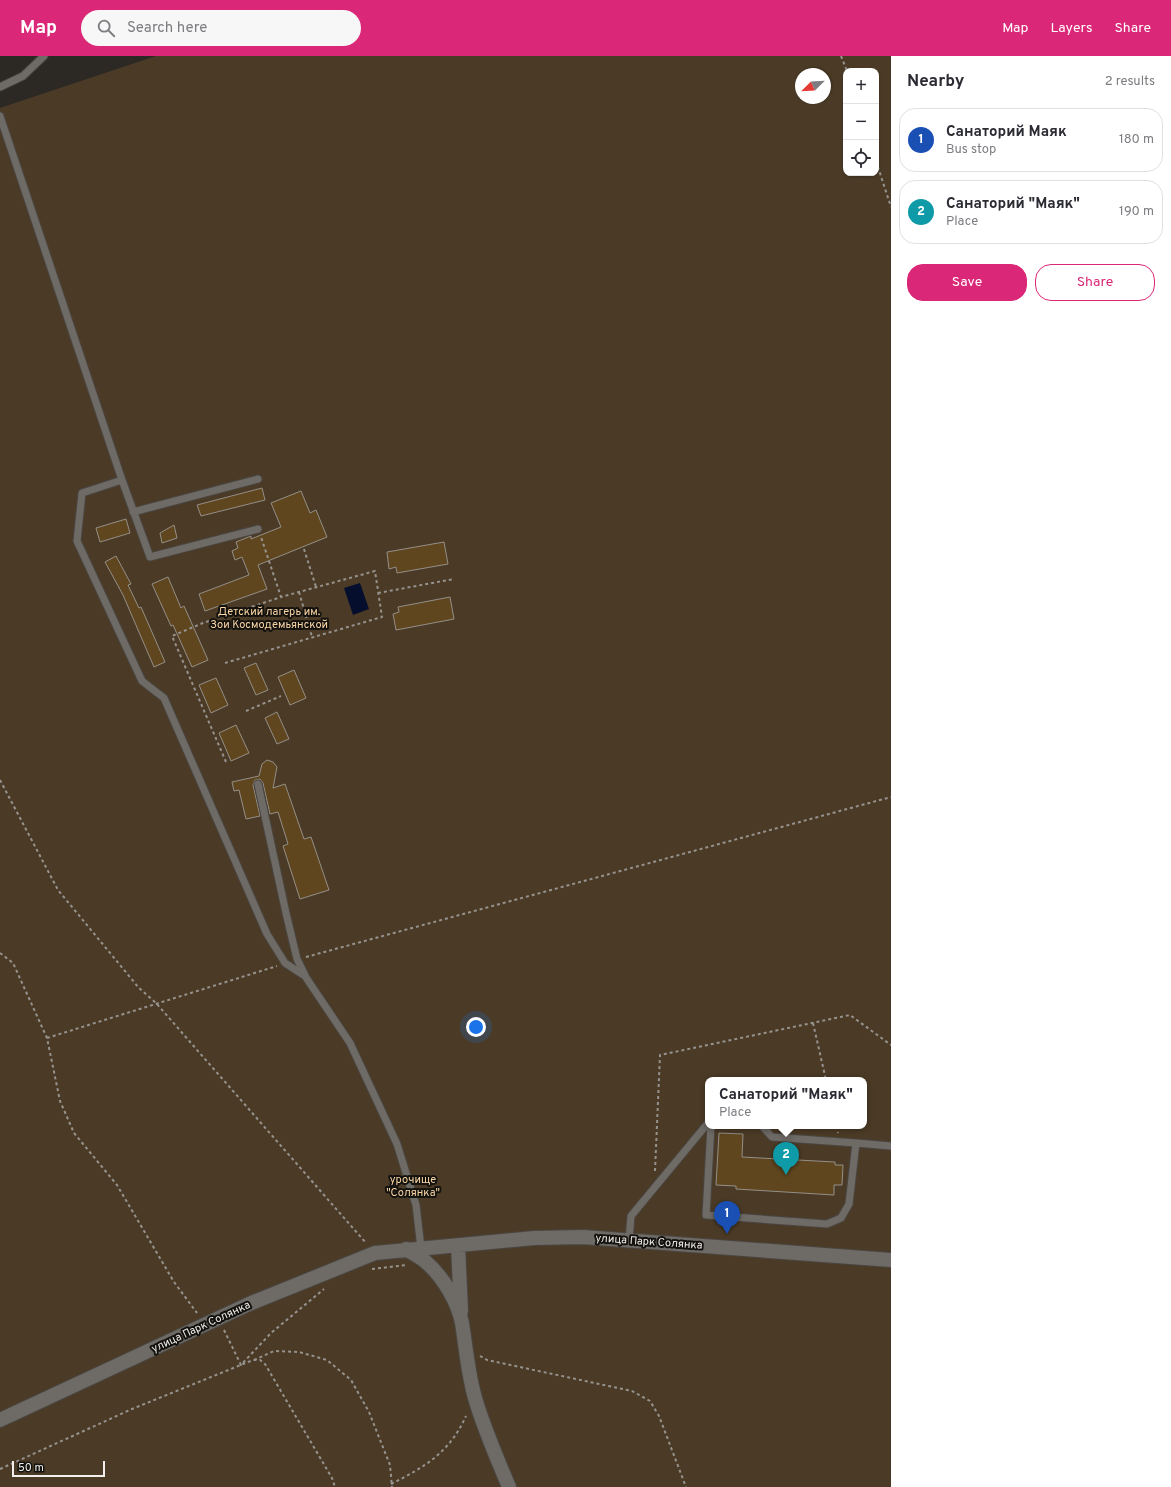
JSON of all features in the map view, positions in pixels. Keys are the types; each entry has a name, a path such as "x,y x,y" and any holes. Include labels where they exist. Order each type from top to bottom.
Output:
{"street":[{"name":"улица Парк Солянка","path":"0,1420 218,1318 375,1253 541,1238 583,1238 629,1240 891,1260"},
{"path":"458,1245 461,1322 475,1397 488,1436 509,1487"},
{"path":"406,1249 426,1262 441,1279 452,1297 461,1322"}],"lane":[{"path":"0,87 23,76 44,56"},
{"path":"0,116 122,480 150,557 258,529"},
{"path":"133,512 258,479"},
{"path":"122,480 82,493 77,541 142,681 164,698 266,934 285,963 305,976"},
{"path":"258,784 297,959 305,976 350,1043 397,1144 416,1205 421,1248"},
{"path":"629,1240 632,1216 705,1127"},
{"path":"711,1129 706,1216 827,1224 834,1222 846,1212 849,1204 856,1143"},
{"path":"765,1129 772,1137 891,1146"}],"path":[{"path":"841,56 846,68"},
{"path":"879,170 891,207"},
{"path":"258,529 281,597"},
{"path":"304,549 316,587"},
{"path":"225,663 382,617 375,571 281,597 203,623 172,636 226,762"},
{"path":"378,593 454,579"},
{"path":"298,592 312,637"},
{"path":"246,711 281,696"},
{"path":"0,780 58,890 139,988 156,1003 375,1253"},
{"path":"297,959 891,796"},
{"path":"0,954 13,963 47,1038 60,1101 74,1133 117,1184 174,1282 205,1325"},
{"path":"47,1038 285,963"},
{"path":"655,1187 660,1055 850,1015 891,1045"},
{"path":"813,1023 825,1077"},
{"path":"371,1269 426,1262"},
{"path":"218,1318 241,1365 271,1333 328,1286"},
{"path":"465,1349 487,1360 632,1391 650,1401 659,1416 686,1487"},
{"path":"0,1469 132,1409 253,1360 264,1354 274,1351 299,1352 327,1360 351,1380 368,1412 390,1465 392,1487"},
{"path":"253,1360 260,1360 265,1364 332,1478 335,1487"},
{"path":"391,1484 430,1463 446,1448 463,1424 475,1397"}],"green space":[{"name":"урочище \"Солянка\"","path":"156,56 891,56 891,1487 0,1487 0,108"}],"water":[{"path":"360,583 369,609 353,615 344,588"}],"building":[{"path":"262,488 265,500 201,516 197,505"},
{"path":"301,491 310,513 316,510 327,537 258,565 267,589 205,611 199,594 249,575 242,557 235,560 232,551 238,548 236,542 251,536 251,539 281,527 271,503"},
{"path":"126,519 130,533 100,542 96,528"},
{"path":"174,525 177,538 162,543 160,533"},
{"path":"444,542 448,564 397,573 396,567 389,569 387,552"},
{"path":"116,556 131,584 128,585 139,608 141,607 165,662 154,667 123,595 105,562"},
{"path":"168,577 181,608 184,606 208,660 192,667 152,584"},
{"path":"450,597 454,619 396,630 393,614 399,612 398,607"},
{"path":"256,663 268,690 256,695 244,668"},
{"path":"294,670 306,698 290,705 278,677"},
{"path":"216,678 228,705 211,713 199,685"},
{"path":"277,712 289,739 277,744 265,718"},
{"path":"236,725 249,753 231,761 219,733"},
{"path":"267,760 273,762 277,767 273,788 285,784 304,839 311,837 329,890 300,899 283,846 288,844 278,812 270,814 263,783 260,779 255,780 253,785 260,816 246,819 239,790 234,791 232,782 259,776 262,764"},
{"path":"719,1133 743,1134 742,1157 835,1162 835,1165 843,1165 842,1185 834,1185 834,1195 736,1189 736,1186 716,1185"}],"place":[{"name":"Санаторий \"Маяк\"","path":"786,1175"},
{"name":"Санаторий Маяк","path":"727,1234"}],"park label":[{"name":"Детский лагерь им. Зои Космодемьянской","path":"269,618"}]}
